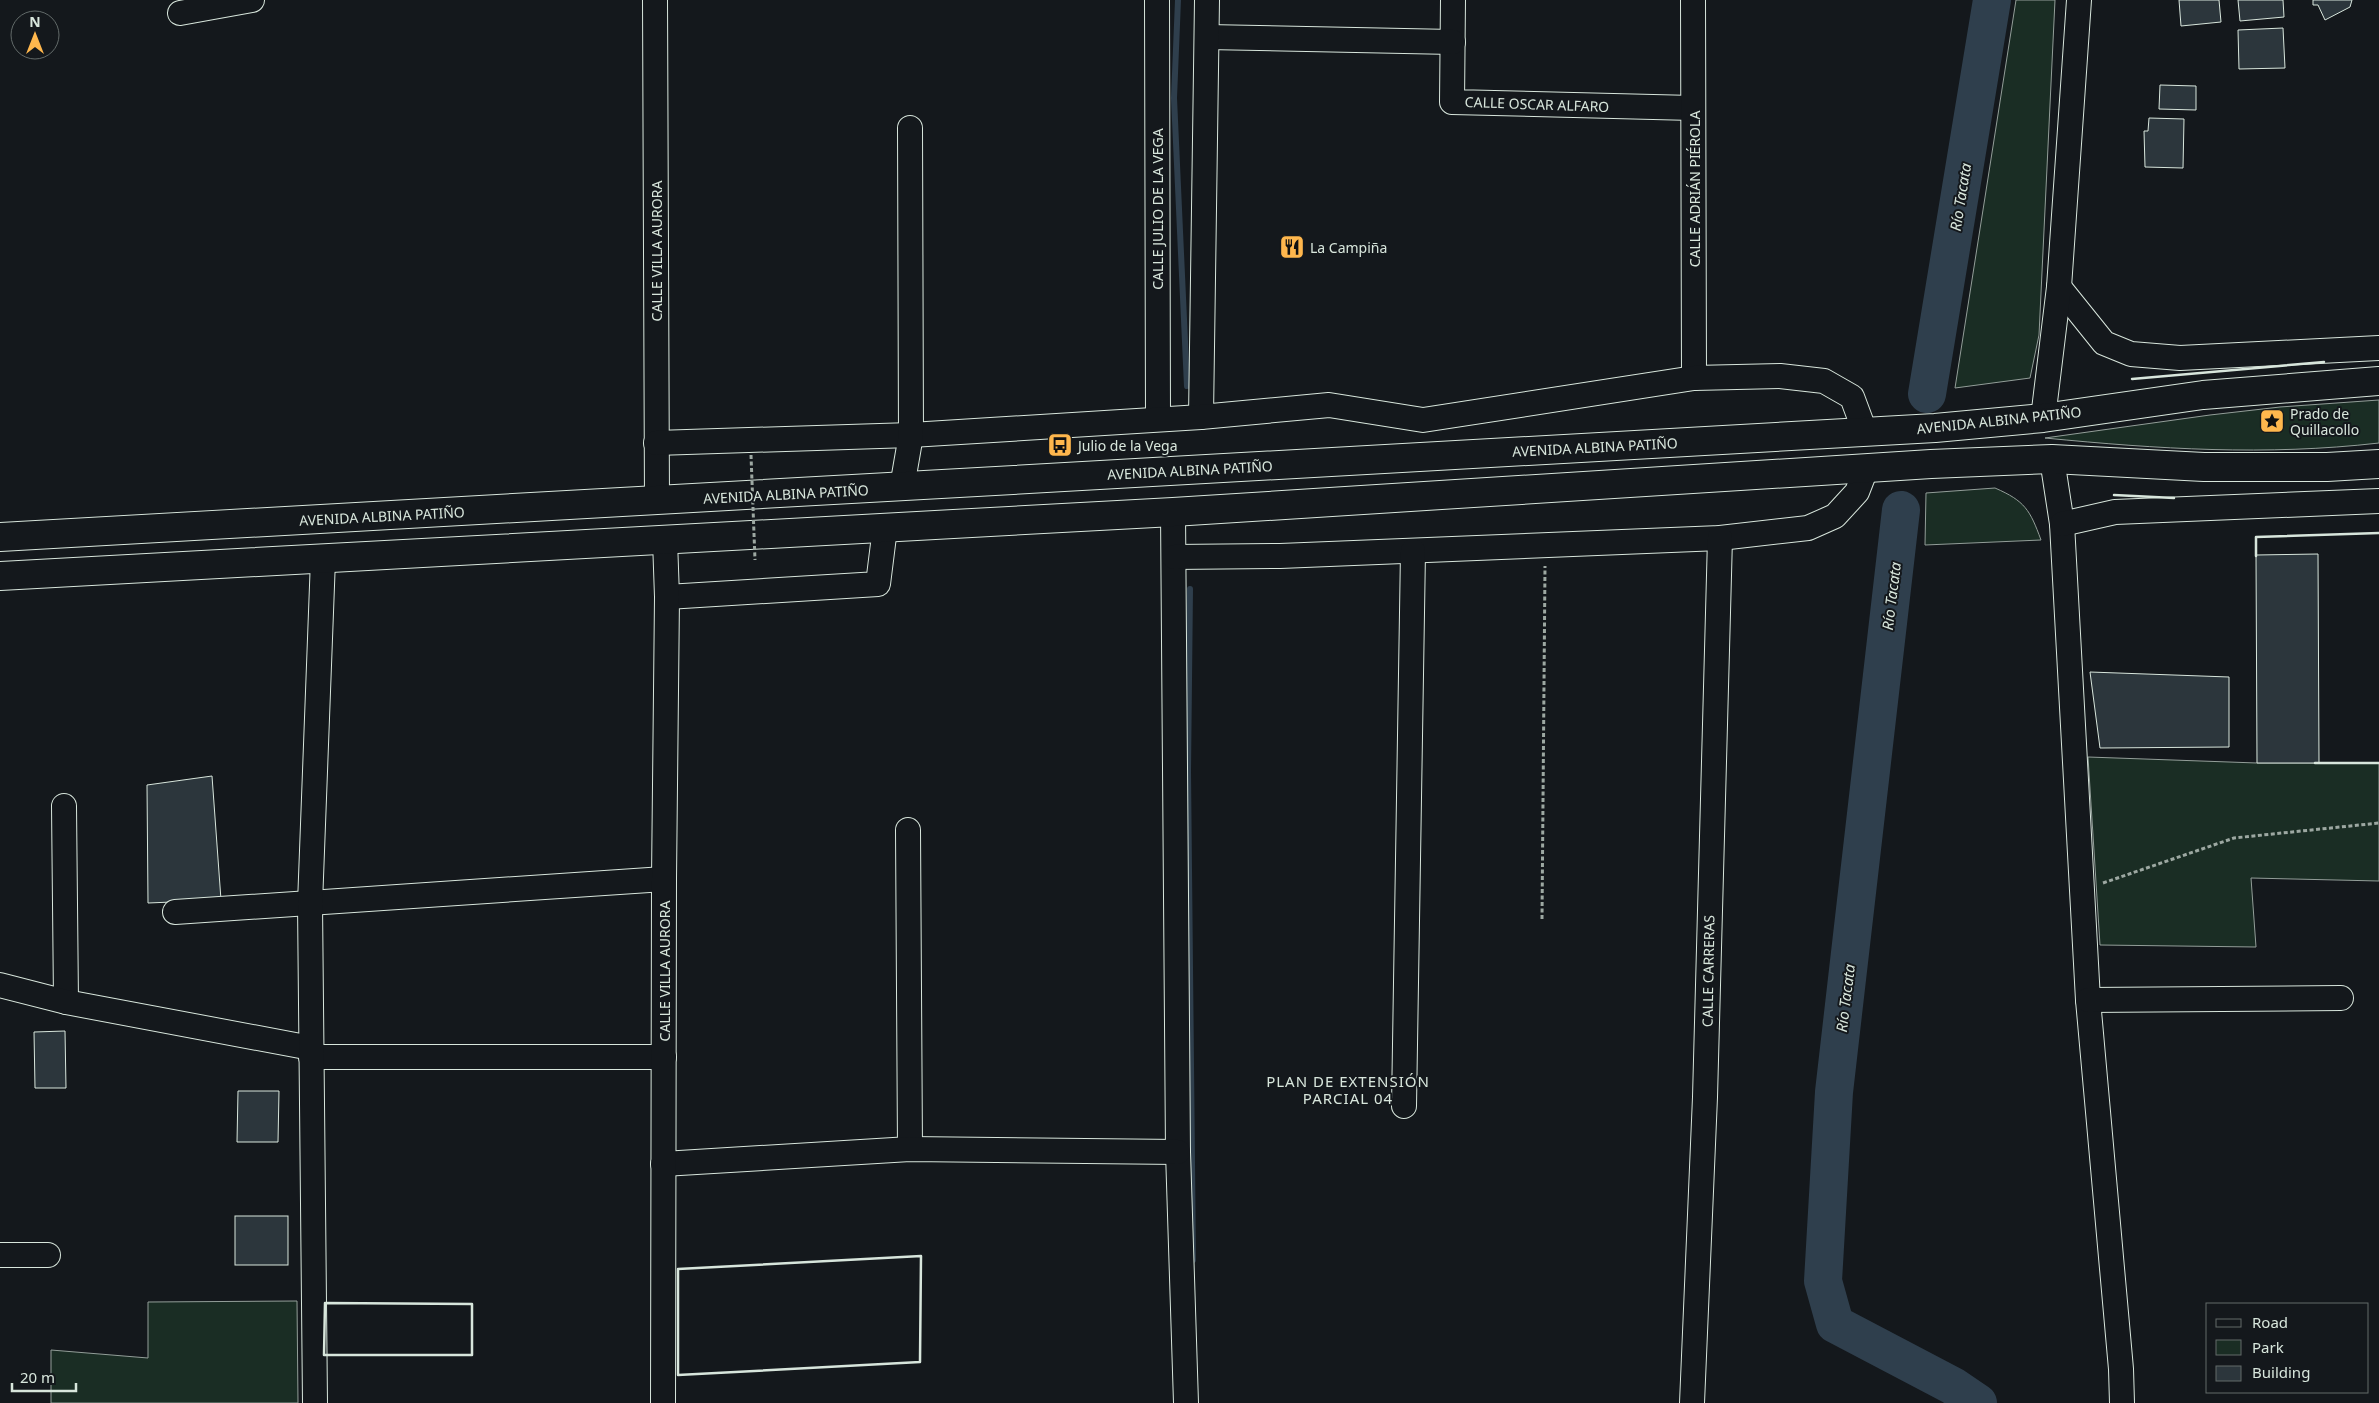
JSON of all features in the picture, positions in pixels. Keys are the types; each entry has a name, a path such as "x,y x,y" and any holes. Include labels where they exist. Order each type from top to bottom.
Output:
{"highway":[{"name":"AVENIDA ALBINA PATIÑO","path":"0,537 1865,432 2043,418 2203,395 2379,382"},
{"path":"0,576 1173,512 2052,459 2204,467 2327,467 2379,464"}],"street":[{"path":"180,12 252,0"},
{"name":"CALLE VILLA AURORA","path":"655,0 656,501"},
{"name":"CALLE JULIO DE LA VEGA","path":"1157,0 1158,419"},
{"path":"1201,417 1207,0"},
{"name":"CALLE OSCAR ALFARO","path":"1453,0 1452,102 1693,108"},
{"name":"CALLE ADRIÁN PIÉROLA","path":"1694,0 1694,378"},
{"path":"2043,418 2059,288 2079,0"},
{"path":"1207,37 1453,42"},
{"path":"902,487 911,435 910,128"},
{"path":"2059,288 2104,343 2131,354 2180,358 2379,348"},
{"path":"656,443 911,435 1201,417 1330,406 1423,420 1694,378 1780,376 1824,381 1852,397 1865,432"},
{"path":"2052,459 2062,524 2088,1000 2121,1370 2122,1403"},
{"path":"1174,557 1280,556 1546,546 1720,538 1808,528 1835,516 1857,492 1866,469"},
{"path":"2062,524 2115,512 2379,501"},
{"path":"1173,512 1178,1152 1186,1403"},
{"path":"667,597 878,584 885,528"},
{"name":"CALLE CARRERAS","path":"1692,1403 1705,1097 1720,538"},
{"name":"CALLE VILLA AURORA","path":"663,1403 664,879 667,597 665,540"},
{"path":"1404,1106 1413,551"},
{"path":"316,1403 310,904 323,559"},
{"path":"64,806 66,1002"},
{"path":"908,830 910,1149"},
{"path":"175,912 664,879"},
{"path":"0,985 66,1002 311,1053 664,1057"},
{"path":"2088,1000 2341,998"},
{"path":"663,1164 910,1149 1178,1152"},
{"path":"0,1255 48,1255"}],"path":[{"path":"751,455 755,560 764,559"},
{"path":"1542,919 1546,546"},
{"path":"2081,891 2234,838 2379,822"}],"green space":[{"path":"2016,0 2055,0 2039,335 2030,378 1955,388"},
{"name":"Prado de Quillacollo","path":"2379,400 2379,443 2295,449 2212,450 2045,438 2280,407"},
{"path":"1995,488 2020,502 2030,514 2041,540 1925,545 1926,493"},
{"path":"2088,757 2257,763 2379,763 2379,881 2251,878 2256,947 2100,945"},
{"path":"297,1301 298,1403 51,1403 51,1350 148,1358 148,1302"}],"building":[{"path":"2179,0 2219,0 2221,22 2181,26"},
{"path":"2238,0 2283,0 2284,17 2240,21"},
{"path":"2313,0 2352,0 2350,7 2325,20 2318,5 2313,5"},
{"path":"2283,28 2285,68 2239,69 2238,30"},
{"path":"2160,85 2196,86 2196,110 2159,109"},
{"path":"2149,118 2184,119 2183,168 2145,167 2144,131 2148,131"},
{"path":"2318,554 2319,763 2257,763 2256,555"},
{"path":"2090,672 2229,677 2229,747 2100,748"},
{"path":"212,776 221,900 148,903 147,785"},
{"path":"65,1031 66,1088 35,1088 34,1032"},
{"path":"238,1091 279,1091 278,1142 237,1142"},
{"path":"235,1216 288,1216 288,1265 235,1265"}],"waterway":[{"path":"1178,0 1174,98 1187,386"},
{"name":"Río Tacata","path":"1927,394 1992,0"},
{"name":"Río Tacata","path":"1901,510 1834,1092 1823,1281 1835,1324 1953,1386 1978,1403"},
{"path":"1190,589 1188,771 1193,1260"}],"wall":[{"path":"2132,379 2324,362"},
{"path":"2114,495 2174,498"},
{"path":"2256,556 2256,537 2379,533"},
{"path":"2315,763 2379,763"},
{"path":"921,1256 920,1362 678,1375 678,1269 921,1256"},
{"path":"325,1303 472,1304 472,1355 324,1355 325,1303"}],"place":[{"name":"La Campiña","path":"1292,247"},
{"name":"Prado de Quillacollo","path":"2272,421"},
{"name":"Julio de la Vega","path":"1060,445"}],"district":[{"name":"PLAN DE EXTENSIÓN PARCIAL 04","path":"1348,1090"}]}
